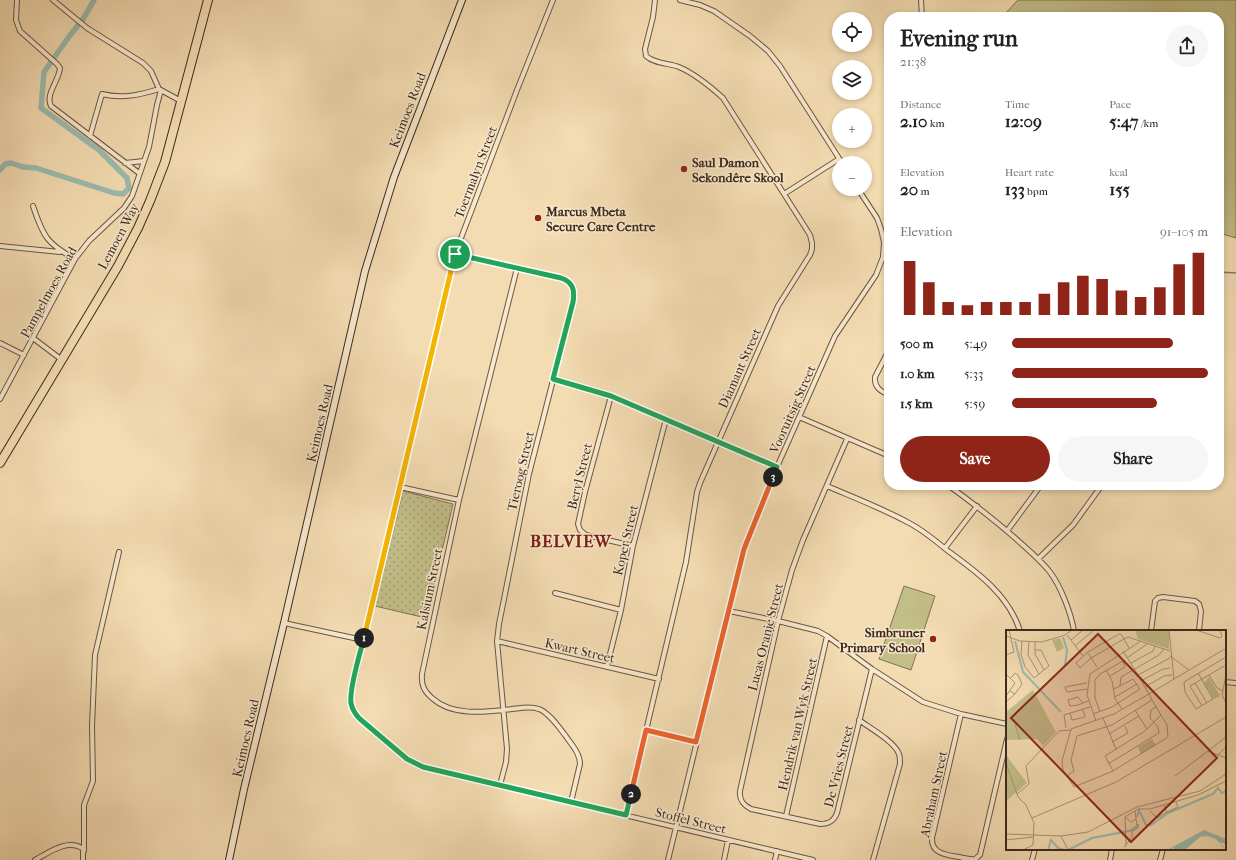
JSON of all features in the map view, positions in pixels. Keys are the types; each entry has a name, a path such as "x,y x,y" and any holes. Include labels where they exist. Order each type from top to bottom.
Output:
{"highway":[{"name":"Lemoen Way","path":"0,463 118,266 142,221 165,162 208,0"}],"street":[{"path":"17,0 16,20 20,31 58,64 60,70 50,96 50,104 139,173"},
{"path":"53,0 77,21 143,63 151,71 160,90 181,101"},
{"name":"Keimoes Road","path":"229,860 250,760 284,623 365,271 394,177 462,0"},
{"name":"Toermalyn Street","path":"352,707 351,695 363,640 455,254 553,0"},
{"name":"Diamant Street","path":"626,815 686,562 698,492 718,442 778,306 812,249 810,235 721,96 682,69 652,60 646,56 645,49 653,17 655,0"},
{"path":"680,0 700,5 714,11 750,36 768,51 780,66 838,156"},
{"path":"921,0 922,12"},
{"path":"90,136 102,94 130,96 160,90"},
{"name":"Pampelmoes Road","path":"0,399 75,259 89,241 124,208 132,196 151,140 160,90"},
{"path":"125,163 144,161"},
{"path":"784,194 832,166"},
{"name":"Vooruitsig Street","path":"863,196 877,218 884,236"},
{"path":"32,206 47,239 55,248 75,259"},
{"path":"0,246 62,252"},
{"name":"Vooruitsig Street","path":"668,860 744,549 777,467 839,329 879,270 884,253"},
{"name":"Tieroog Street","path":"455,254 564,279 570,283 573,288 573,302 522,506 499,624 497,641 507,749 506,762 500,785"},
{"name":"Kalsium Street","path":"517,268 458,500 421,683 429,695 436,701 457,710 472,712 534,707 549,716 563,732 580,761 571,802"},
{"path":"34,338 62,360"},
{"path":"0,343 24,355"},
{"path":"884,360 875,377 878,388 884,392"},
{"path":"553,379 611,396 777,467"},
{"name":"Beryl Street","path":"611,396 585,492 578,524 580,530 586,535 633,546"},
{"path":"799,417 884,454"},
{"name":"Koper Street","path":"607,666 633,546 666,419"},
{"name":"Lucas Oranje Street","path":"786,816 751,809 743,803 739,795 778,621 795,562 847,439"},
{"path":"827,486 911,524 945,548 971,568 998,593 1017,620 1020,630"},
{"path":"400,487 458,500"},
{"path":"955,490 1008,531 1038,559 1050,573 1057,585 1074,630"},
{"path":"1008,531 1037,490"},
{"path":"1038,559 1074,525 1098,490"},
{"path":"945,548 977,506"},
{"path":"84,856 84,806 93,781 92,726 95,655 119,552"},
{"path":"555,593 620,610"},
{"path":"1151,630 1153,606 1156,599 1163,597 1195,601 1200,606 1199,630"},
{"path":"729,611 814,630 827,636 872,669 924,703 961,714 1006,724"},
{"path":"284,623 363,640"},
{"name":"Hendrik van Wyk Street","path":"786,816 827,636"},
{"name":"Kwart Street","path":"497,641 659,679"},
{"name":"De Vries Street","path":"786,816 825,824 829,823 835,818 872,669"},
{"path":"1226,682 1236,683"},
{"name":"Stoffel Street","path":"352,707 360,719 402,755 413,763 423,767 813,860"},
{"name":"Abraham Street","path":"961,714 932,843 934,848 942,854 968,859 977,858 981,851 1005,756"},
{"path":"859,720 891,744 900,756 900,764 873,860"},
{"path":"646,730 696,742"},
{"path":"724,860 728,840"},
{"path":"35,860 62,846 78,846 82,848 84,856"},
{"path":"1032,860 1035,850"},
{"path":"1110,860 1112,850"},
{"path":"1160,860 1162,850"},
{"path":"775,860 777,851"}],"shaded area":[{"path":"1018,0 1236,0 1236,238 1224,234 1224,12 1007,12"},
{"path":"403,491 453,504 426,618 375,606"},
{"path":"904,586 935,596 911,670 879,659"}],"waterway":[{"path":"0,170 5,164 11,163 23,167 36,168 114,193 123,194 129,188 127,178 99,150 41,108 44,72 83,19 94,0"},
{"path":"1224,272 1236,273"}],"place":[{"name":"Saul Damon Sekondêre Skool","path":"684,169"},
{"name":"Marcus Mbeta Secure Care Centre","path":"538,218"},
{"name":"Simbruner Primary School","path":"933,639"}],"district":[{"name":"BELVIEW","path":"571,541"}],"route":[{"path":"455,254 561,278 570,283 574,291 573,302 553,379 611,396 777,467 744,549 696,742 646,730 626,815 423,767 413,763 402,755 360,719 352,707 351,695 363,640 455,254"}]}
